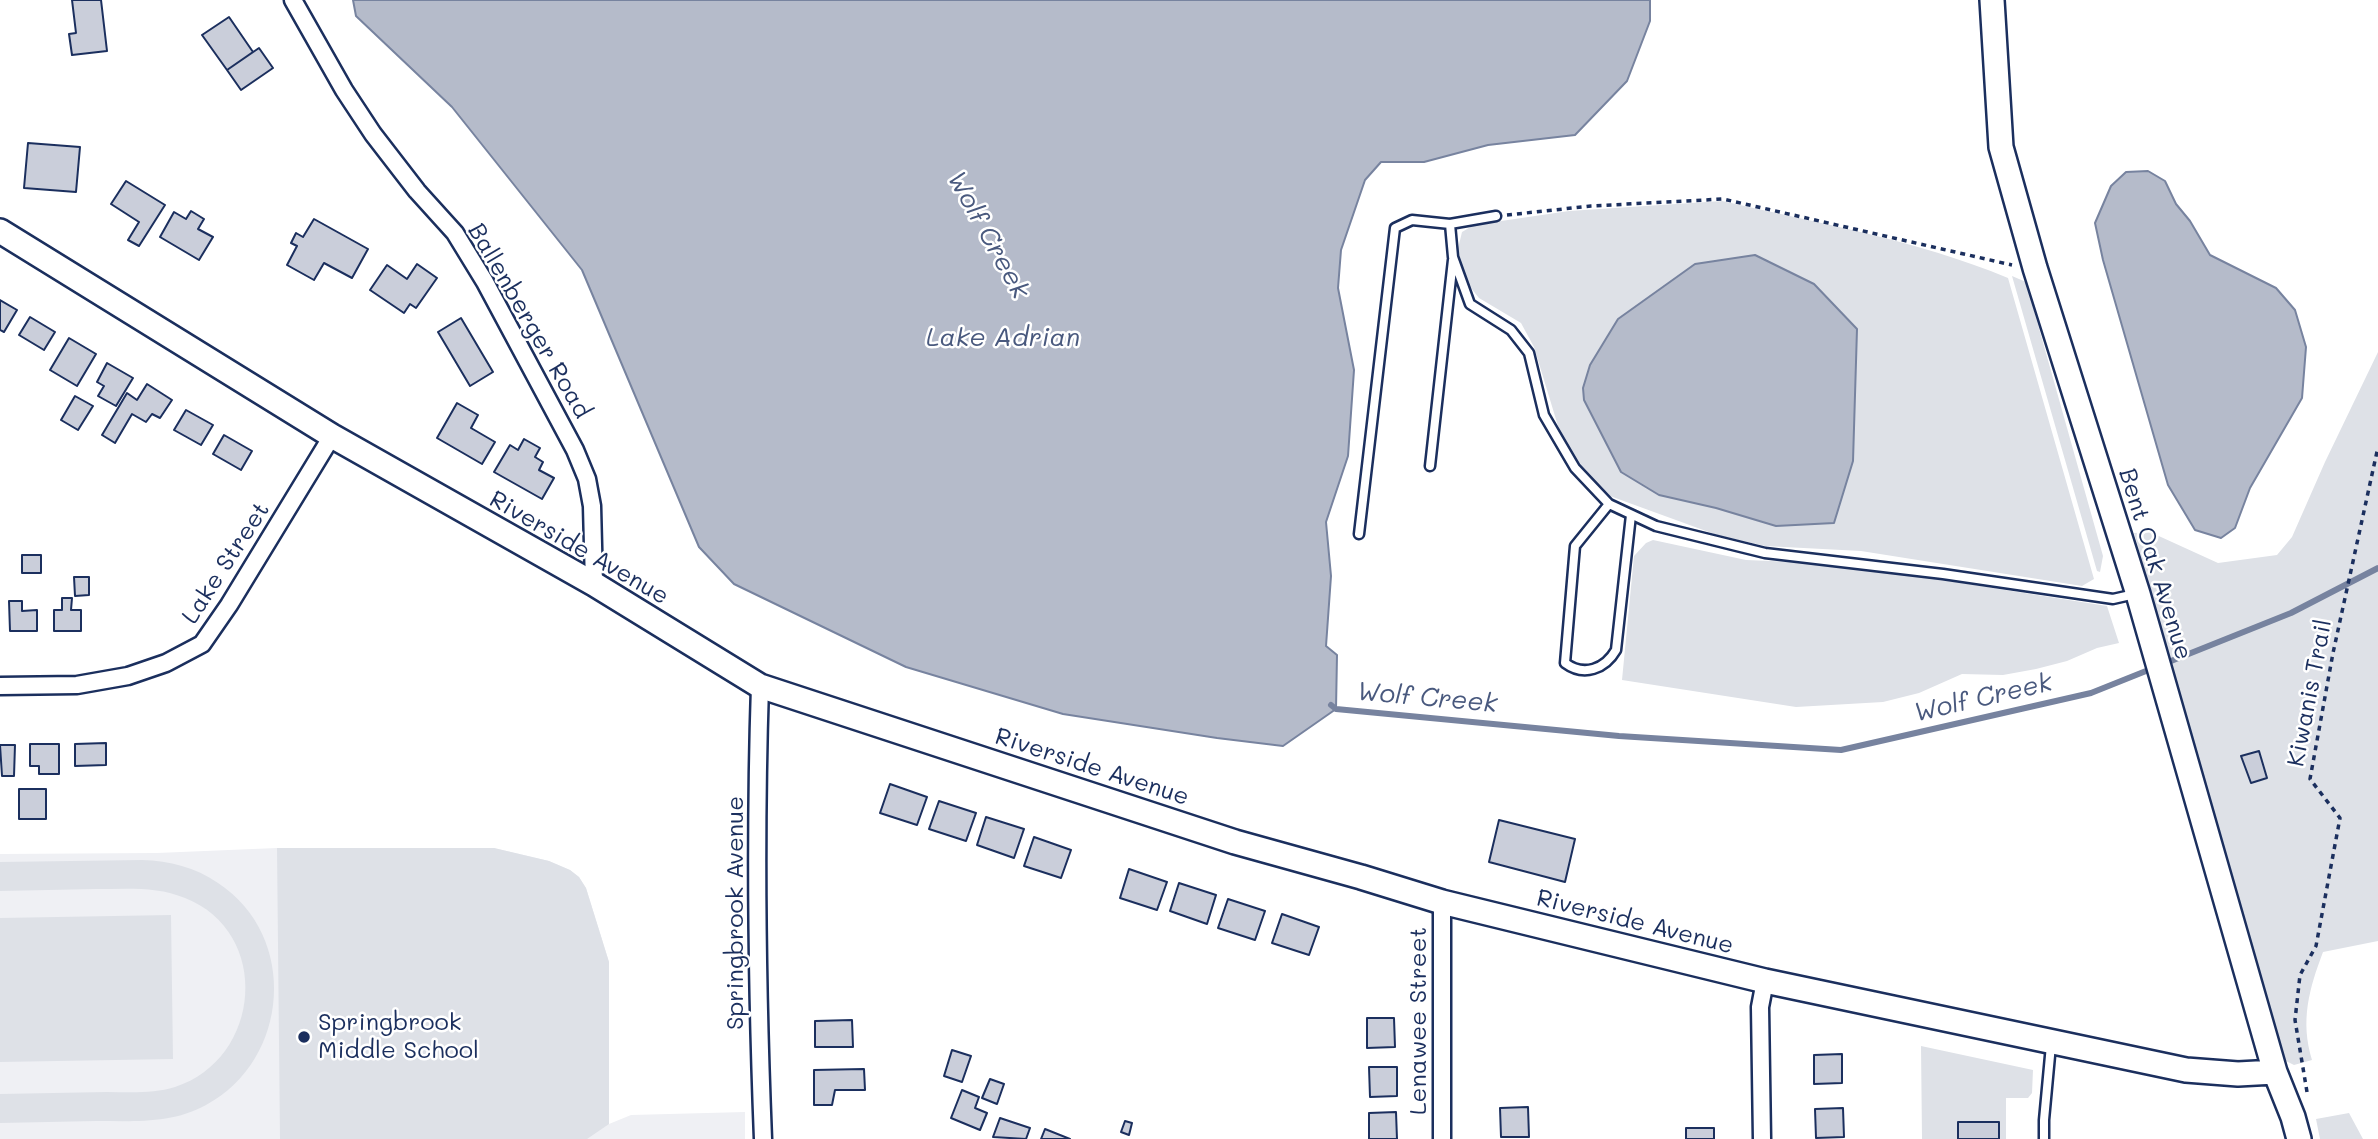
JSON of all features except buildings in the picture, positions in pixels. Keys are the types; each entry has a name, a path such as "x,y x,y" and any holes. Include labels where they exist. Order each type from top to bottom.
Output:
{"street":[{"name":"Ballenberger Road","path":"293,0 344,90 373,134 416,191 455,233 485,282 575,450 587,479 592,506 594,584"},
{"name":"Bent Oak Avenue","path":"1992,0 2001,147 2035,268 2138,594 2275,1072 2299,1139"},
{"name":"Riverside Avenue","path":"0,231 332,436 594,584 760,686 1235,842 1442,902 1765,981 2052,1042 2211,1073 2275,1072"},
{"name":"Lake Street","path":"0,686 77,685 128,676 166,663 202,643 229,605 332,436"},
{"name":"Springbrook Avenue","path":"760,686 757,761 763,1139"},
{"name":"Lenawee Street","path":"1441,1139 1442,902"},
{"path":"1762,1139 1760,1007 1765,981"}],"lane":[{"path":"1359,534 1395,228 1412,220 1450,224 1496,216"},
{"path":"1430,466 1453,257 1450,224"},
{"path":"1453,257 1470,304 1511,330 1529,353 1544,415 1574,468 1609,504 1631,515 1656,526 1765,553 1943,574 2113,599 2138,594"},
{"path":"1609,504 1575,546 1565,663 1572,668 1598,669 1609,661 1616,650 1631,515"},
{"path":"2044,1139 2052,1042"}],"path":[{"path":"1496,216 1591,206 1723,199 2005,264 2035,268"},
{"name":"Kiwanis Trail","path":"2308,1092 2295,1020 2300,975 2316,946 2340,818 2310,779 2333,653 2378,447"}],"shaded area":[{"path":"1722,201 1903,243 2008,278 2094,579 2082,586 1861,551 1765,546 1717,535 1610,496 1587,476 1570,453 1558,426 1534,347 1521,323 1479,298 1467,283 1457,253 1462,232 1474,225 1569,211","holes":["1695,264 1716,508 1659,495 1621,472 1584,400 1618,319"]},
{"path":"2012,276 2026,282 2103,556 2100,572 2097,571"},
{"path":"2378,352 2378,941 2323,952 2308,1005 2308,1046 2312,1060 2294,1065 2284,1060 2134,533 2150,532 2218,563 2277,555 2292,537"},
{"path":"1653,540 1746,560 1818,563 1891,572 2107,606 2119,643 2036,669 2003,675 1962,674 1919,693 1883,702 1796,707 1622,680 1634,556 1646,543"},
{"name":"Springbrook Middle School","path":"277,848 494,848 549,861 570,870 586,888 609,962 609,1124 631,1115 745,1112 745,1139 0,1139 0,854 157,853"},
{"path":"277,848 494,848 549,861 579,877 586,888 609,962 609,1124 587,1139 280,1139"},
{"path":"142,860 182,866 209,877 244,906 262,934 272,965 274,997 268,1029 255,1059 234,1085 206,1105 180,1116 139,1121 0,1123 0,1094 158,1091 175,1087 204,1072 226,1050 239,1024 245,995 243,965 232,938 213,915 185,898 152,890 0,891 0,862"},
{"path":"171,915 173,1059 0,1062 0,918"},
{"path":"1921,1046 2033,1070 2032,1093 2028,1098 2006,1098 2006,1139 1999,1139 1999,1122 1958,1122 1958,1139 1922,1139"},
{"path":"2349,1113 2363,1139 2320,1139 2316,1119"}],"water":[{"name":"Lake Adrian","path":"353,0 1650,0 1650,21 1627,81 1575,135 1488,145 1424,162 1381,162 1365,180 1341,250 1338,288 1354,370 1348,456 1326,522 1331,576 1326,646 1337,655 1336,709 1283,746 1063,714 906,667 734,584 699,547 582,270 452,107 356,16"},
{"path":"2148,171 2165,181 2176,204 2190,221 2210,255 2276,288 2295,310 2306,347 2302,398 2250,488 2235,528 2221,538 2195,530 2168,485 2103,260 2095,223 2111,186 2126,172"},
{"path":"1755,255 1814,284 1857,329 1853,461 1834,523 1776,526 1659,495 1621,472 1584,400 1583,388 1590,365 1618,319 1695,264"}],"waterway":[{"name":"Wolf Creek","path":"1331,705 1336,709 1619,736 1841,750 2091,693 2291,613 2378,568"}],"place":[{"name":"Springbrook Middle School","path":"304,1037"}]}
